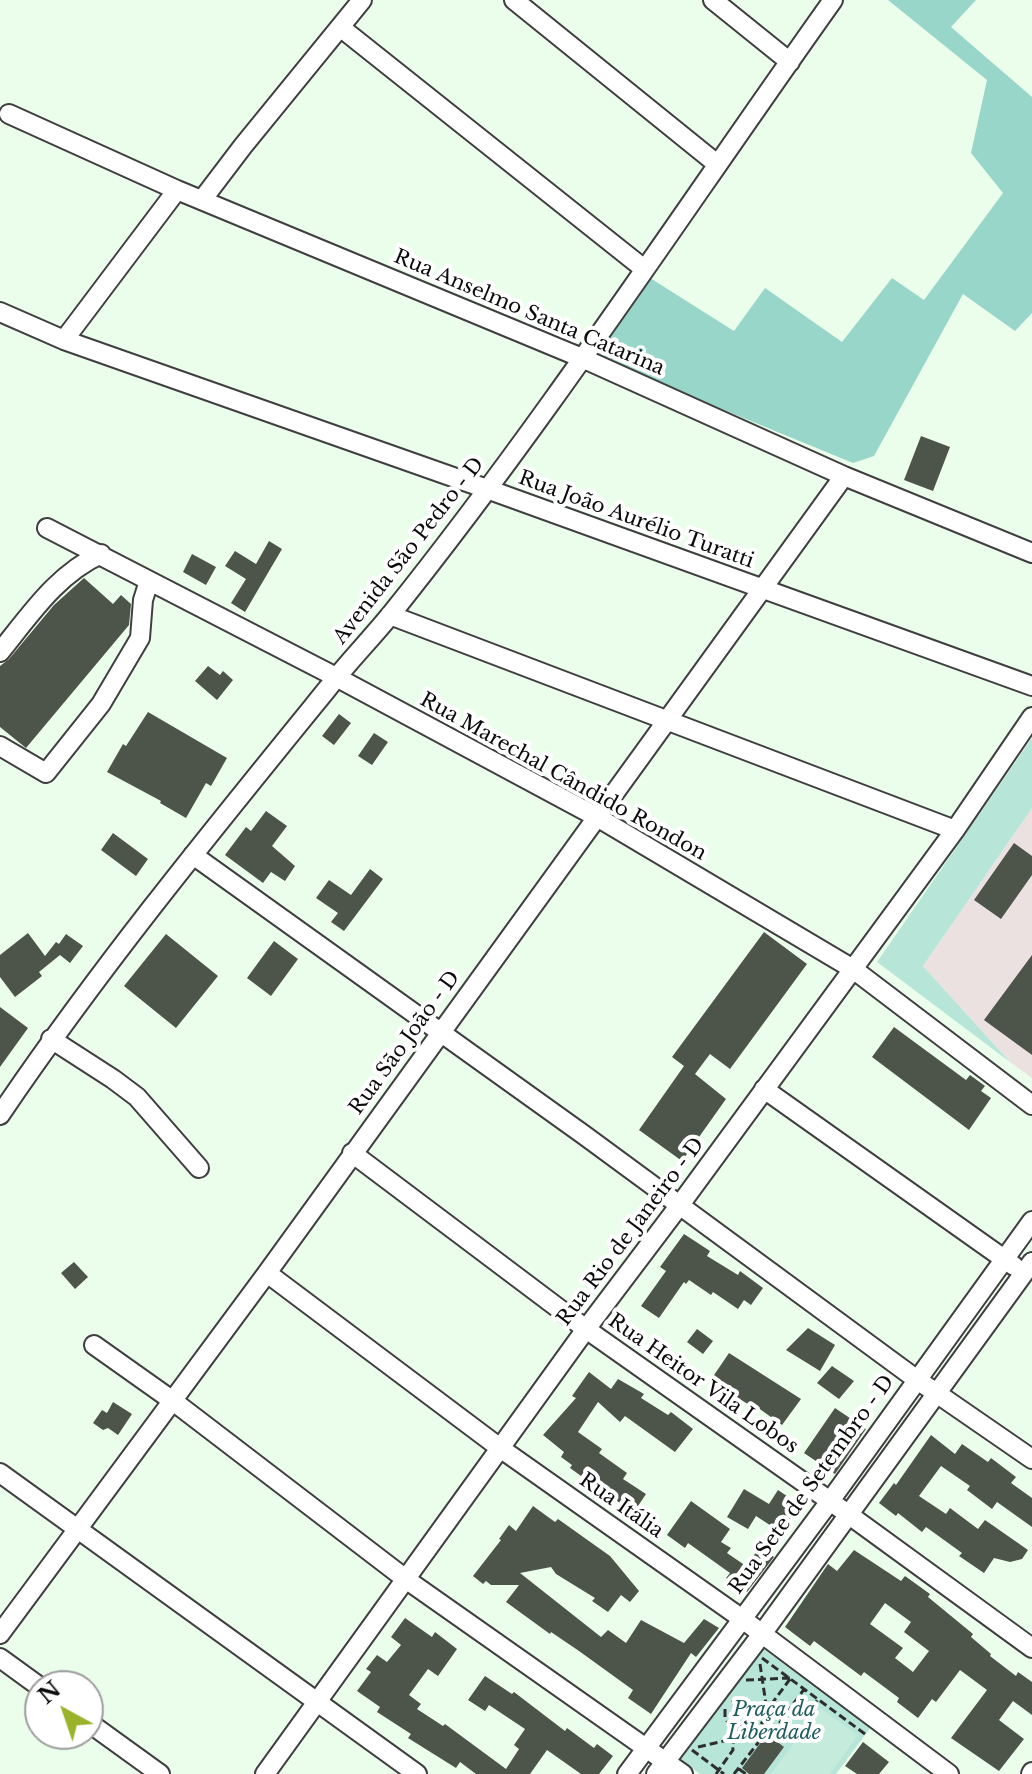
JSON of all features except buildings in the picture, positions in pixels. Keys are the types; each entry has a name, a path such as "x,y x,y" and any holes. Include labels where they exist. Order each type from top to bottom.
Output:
{"street":[{"path":"202,200 362,0"},
{"path":"514,0 717,164"},
{"path":"713,0 790,62"},
{"name":"Avenida São Pedro - D","path":"0,1115 51,1039 193,855 336,677 390,615 487,489 717,164 746,135 790,62 833,0"},
{"path":"340,27 643,268"},
{"name":"Rua Anselmo Santa Catarina","path":"9,114 177,190 582,358 844,476 1032,553"},
{"path":"64,340 177,190"},
{"name":"Rua João Aurélio Turatti","path":"0,312 64,340 1032,686"},
{"name":"Rua São João - D","path":"0,1634 267,1273 764,591 844,476"},
{"name":"Rua Marechal Cândido Rondon","path":"47,528 336,677 597,817 853,969 1032,1105"},
{"path":"0,652 52,590 79,564 101,554"},
{"path":"0,746 46,773 101,704 140,638 143,600 149,581"},
{"path":"390,615 955,830"},
{"name":"Rua Rio de Janeiro - D","path":"265,1774 586,1329 955,830 1032,717"},
{"path":"193,855 441,1031 916,1379 1032,1459"},
{"path":"51,1039 137,1097 199,1168"},
{"path":"660,1767 1029,1272 1004,1259 764,1089"},
{"name":"Rua Heitor Vila Lobos","path":"352,1153 586,1329 1032,1648"},
{"name":"Rua Sete de Setembro - D","path":"627,1774 830,1501 1032,1221"},
{"name":"Rua Itália","path":"267,1273 500,1448 741,1618 949,1774"},
{"path":"94,1345 173,1401 407,1580 647,1747 660,1767 683,1774"},
{"path":"0,1473 417,1774"},
{"path":"0,1658 24,1675"},
{"path":"104,1734 160,1774"}],"path":[{"path":"782,1720 767,1710 758,1655 865,1734"},
{"path":"741,1680 790,1678"},
{"path":"724,1774 690,1748 734,1737 748,1717 762,1717 790,1678"},
{"path":"773,1732 810,1682"},
{"path":"718,1772 733,1750 734,1737 725,1717 730,1698 773,1732"},
{"path":"813,1707 818,1699"},
{"path":"734,1774 768,1730 773,1732"},
{"path":"739,1769 746,1774"}],"shaded area":[{"path":"888,0 976,0 951,27 1032,97 1032,313 1015,331 963,294 874,456 853,463 595,357 650,278 734,331 765,288 842,342 892,278 924,300 1003,193 971,153 987,80"},
{"path":"1032,808 1032,1078 1010,1062 923,966"}],"green space":[{"path":"1032,738 1032,808 923,966 1010,1062 877,962"},
{"name":"Praça da Liberdade","path":"762,1648 871,1727 836,1774 700,1774 680,1759"},
{"path":"820,1708 858,1735 830,1774 771,1774"}]}
